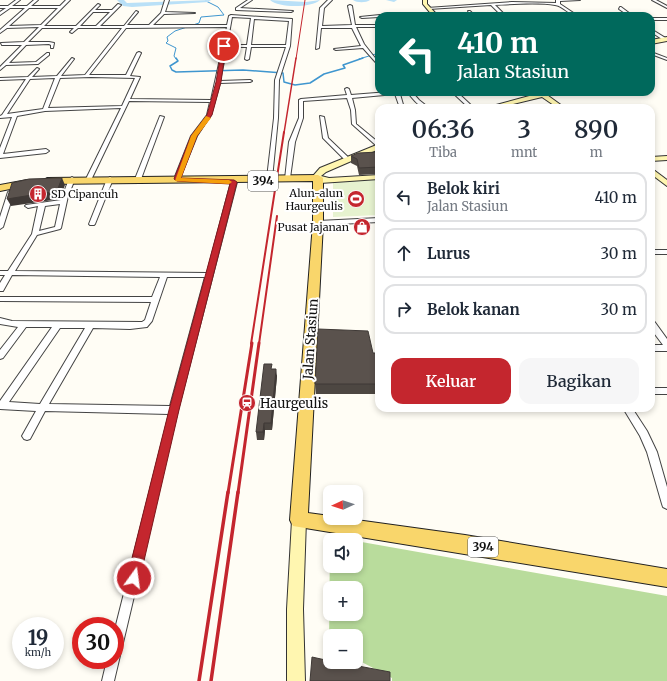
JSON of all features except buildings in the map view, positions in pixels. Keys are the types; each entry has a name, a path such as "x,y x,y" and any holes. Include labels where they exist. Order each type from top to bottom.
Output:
{"main road":[{"name":"394","path":"234,180 270,178 321,180"},
{"name":"394","path":"0,188 39,182 89,179 321,180"},
{"name":"Jalan Stasiun","path":"299,520 321,180"},
{"name":"394","path":"299,520 465,544 667,578"}],"street":[{"path":"0,14 18,0"},
{"path":"0,32 36,0"},
{"path":"0,69 68,0"},
{"path":"177,179 194,136 208,119 218,82 231,16 250,0"},
{"path":"318,48 322,8 330,0"},
{"path":"425,0 433,12"},
{"path":"480,0 486,5"},
{"path":"429,8 513,2 578,0"},
{"path":"654,0 667,7"},
{"path":"558,1 571,12"},
{"path":"151,25 163,13 166,2"},
{"path":"492,4 500,12"},
{"path":"72,32 98,5"},
{"path":"98,26 119,5"},
{"path":"350,6 352,27 357,38 375,60"},
{"path":"0,7 62,7"},
{"path":"620,8 626,12"},
{"path":"238,9 291,11"},
{"path":"92,11 113,11"},
{"path":"86,76 124,25 136,12"},
{"path":"163,13 193,13"},
{"path":"231,16 291,20 288,46 278,73 276,118 270,178"},
{"path":"362,17 375,16"},
{"path":"247,59 253,17"},
{"path":"655,19 667,19"},
{"path":"0,27 124,25 180,27 228,26"},
{"path":"319,27 375,26"},
{"path":"655,32 667,40"},
{"path":"1,41 30,39"},
{"path":"655,42 667,40"},
{"path":"1,41 51,43 53,44 52,47"},
{"path":"224,46 288,46"},
{"path":"336,49 364,47"},
{"path":"128,76 139,53"},
{"path":"5,64 37,64 48,54"},
{"path":"655,54 667,59"},
{"path":"45,110 58,77 72,59"},
{"path":"1,117 37,69"},
{"path":"0,79 136,76 138,79 89,179"},
{"path":"218,82 250,81"},
{"path":"347,89 350,97 354,124 375,142"},
{"path":"287,178 292,142 302,116 301,100 375,95"},
{"path":"413,96 421,104"},
{"path":"458,96 468,104"},
{"path":"508,104 539,96 554,104"},
{"path":"127,100 212,101"},
{"path":"1,117 45,110 123,107"},
{"path":"15,114 0,155 46,151"},
{"path":"322,116 326,138 348,160"},
{"path":"138,179 162,117"},
{"path":"375,148 318,173 317,176 321,180 375,176"},
{"path":"655,159 667,158"},
{"path":"655,174 667,184"},
{"path":"92,224 110,179"},
{"path":"35,234 58,228 64,202 72,180"},
{"path":"124,617 174,410 234,180"},
{"path":"0,227 12,186"},
{"path":"28,206 64,202"},
{"path":"0,289 35,234 42,204"},
{"path":"318,223 375,220"},
{"path":"655,252 667,252"},
{"path":"0,273 210,275"},
{"path":"0,329 4,322 90,326 144,325 148,321 164,275"},
{"path":"0,299 156,300"},
{"path":"0,356 24,324"},
{"path":"1,405 58,325"},
{"path":"27,436 41,407 72,359 90,326"},
{"path":"655,329 667,346 655,348"},
{"path":"655,391 667,391"},
{"path":"1,405 174,410"},
{"path":"630,412 644,434 652,452 667,504"},
{"path":"296,681 295,609 299,520"},
{"path":"108,681 111,669"}],"green space":[{"name":"Alun-alun Haurgeulis","path":"375,179 375,215 333,217 333,181"},
{"path":"363,542 667,596 667,681 392,681 392,678 363,663 363,629 329,629 329,621 363,621 363,581 330,581 330,573 363,573"}],"waterway":[{"path":"120,0 125,5 208,0"},
{"path":"273,0 277,2 307,4 317,0"},
{"path":"356,0 367,0"},
{"path":"389,0 394,0"},
{"path":"176,59 174,56 176,48 166,43 168,41 167,37 175,31 199,23 201,17 224,15 218,7 206,1"},
{"path":"359,59 375,54"},
{"path":"176,58 178,61 170,66 172,70 176,72 243,70 283,73 284,82 295,85 310,83 324,74 345,68 343,65 363,58"}],"railway":[{"path":"296,59 305,0"},
{"path":"284,133 296,58"},
{"path":"251,344 284,132"},
{"path":"259,344 277,216"},
{"path":"228,493 252,343"},
{"path":"238,493 259,343"},
{"path":"199,681 228,492"},
{"path":"211,681 238,492"}],"slow traffic":[{"path":"208,118 194,136 177,179 229,182"}],"place":[{"name":"SD Cipancuh","path":"38,194"},
{"name":"Alun-alun Haurgeulis","path":"356,199"},
{"name":"Pusat Jajanan","path":"362,227"},
{"name":"Haurgeulis","path":"247,403"}],"route":[{"path":"134,578 174,410 234,182 177,179 194,136 208,119 218,82 224,46"}]}
